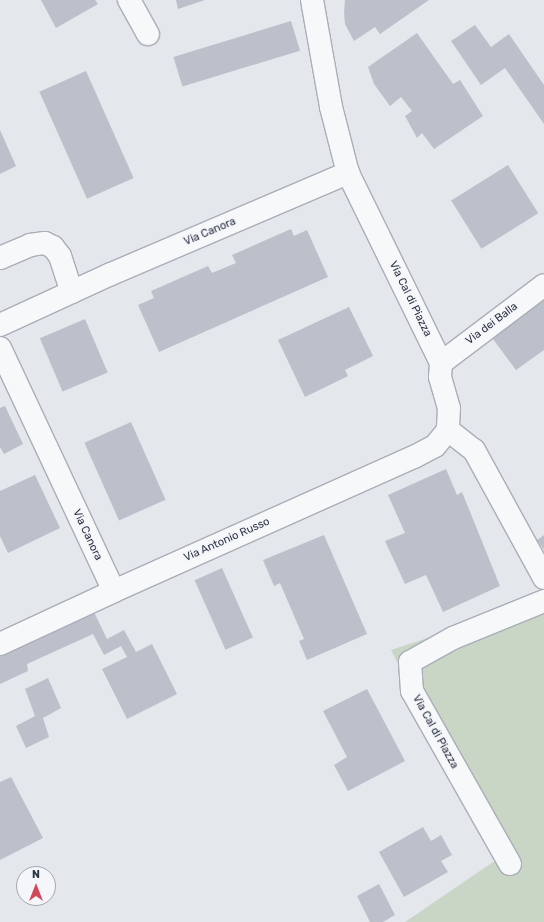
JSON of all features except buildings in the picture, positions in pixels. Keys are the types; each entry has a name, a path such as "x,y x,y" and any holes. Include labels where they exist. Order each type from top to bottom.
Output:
{"street":[{"path":"129,0 148,34"},
{"name":"Via Cal di Piazza","path":"312,0 331,107 348,173 441,363 440,377 449,408 448,430"},
{"name":"Via Canora","path":"0,325 72,292 348,173"},
{"path":"0,258 30,245 45,243 53,246 60,256 72,292"},
{"name":"Via dei Balla","path":"441,363 544,285"},
{"name":"Via Canora","path":"0,348 114,591"},
{"path":"448,430 474,450 544,578"},
{"name":"Via Antonio Russo","path":"0,644 114,591 414,457 435,446 448,430"},
{"name":"Via Cal di Piazza","path":"510,864 412,692 410,662 454,638 544,601"}],"green space":[{"path":"544,600 544,922 405,922 499,858 391,650"}]}
